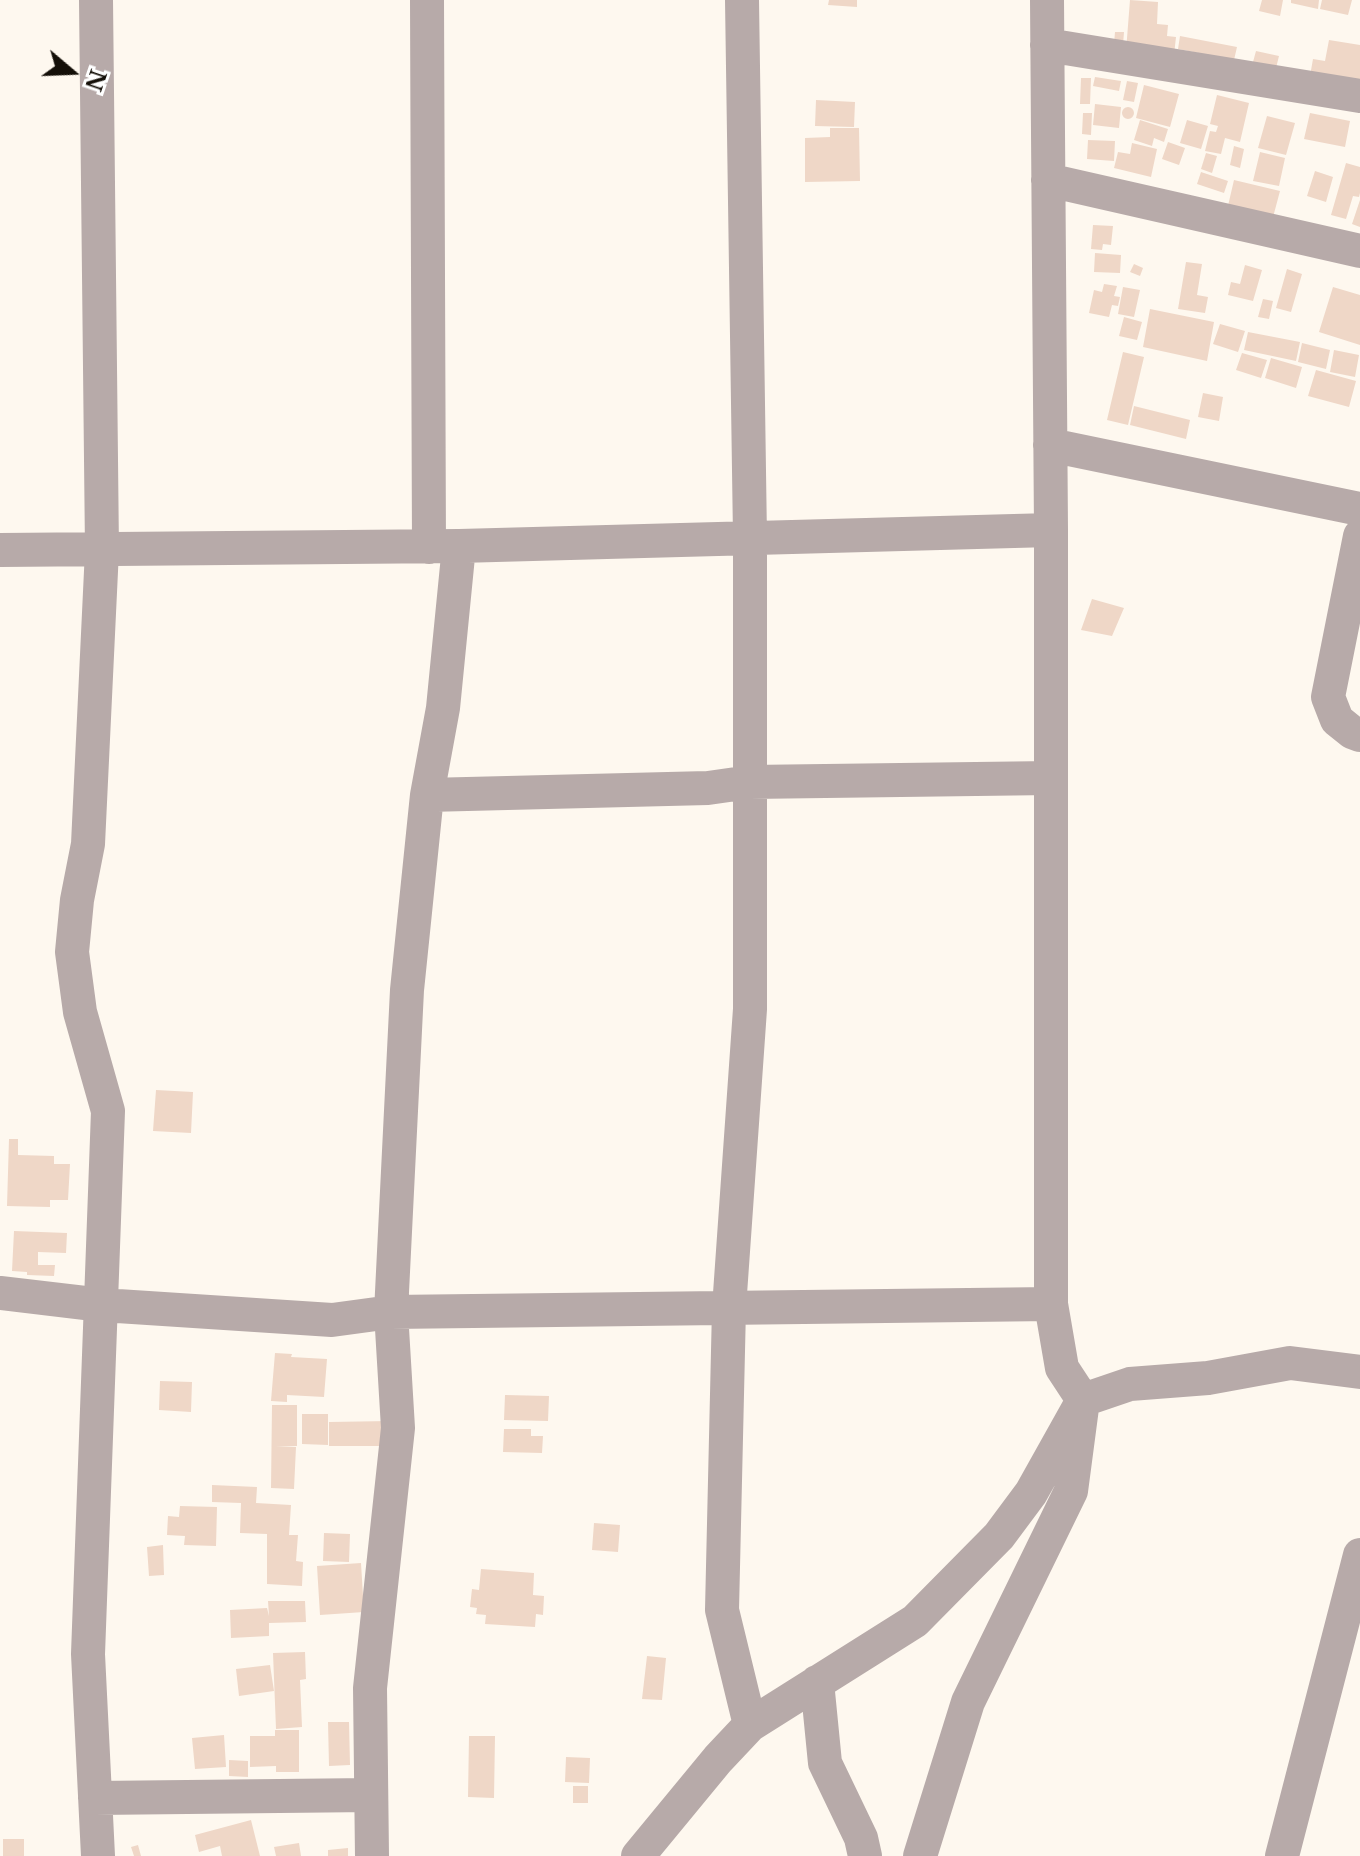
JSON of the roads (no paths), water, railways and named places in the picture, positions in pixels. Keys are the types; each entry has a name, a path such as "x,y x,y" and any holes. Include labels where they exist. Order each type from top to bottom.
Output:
{"street":[{"path":"96,0 102,550 88,844 77,900 72,952 80,1012 108,1111 88,1654 98,1856"},
{"path":"372,1856 370,1688 398,1428 391,1312 407,990 427,795 443,708 444,546 427,0"},
{"path":"742,0 750,537 750,1009 729,1308 722,1610 750,1725"},
{"path":"920,1856 968,1702 1071,1491 1083,1400 1062,1368 1051,1304 1047,0"},
{"path":"1047,45 1360,96"},
{"path":"1048,180 1360,251"},
{"path":"1050,445 1360,509"},
{"path":"0,550 444,546 1051,530"},
{"path":"1360,536 1328,697 1337,720 1360,735"},
{"path":"427,795 708,788 750,782 1051,778"},
{"path":"0,1293 102,1305 332,1320 391,1312 1051,1304"},
{"path":"653,1853 718,1759 750,1725 915,1621 999,1536 1031,1493 1083,1400 1130,1384 1208,1378 1290,1363 1358,1365"},
{"path":"1282,1856 1360,1555"},
{"path":"817,1682 825,1763 861,1838 865,1856"},
{"path":"95,1798 371,1795"}]}
